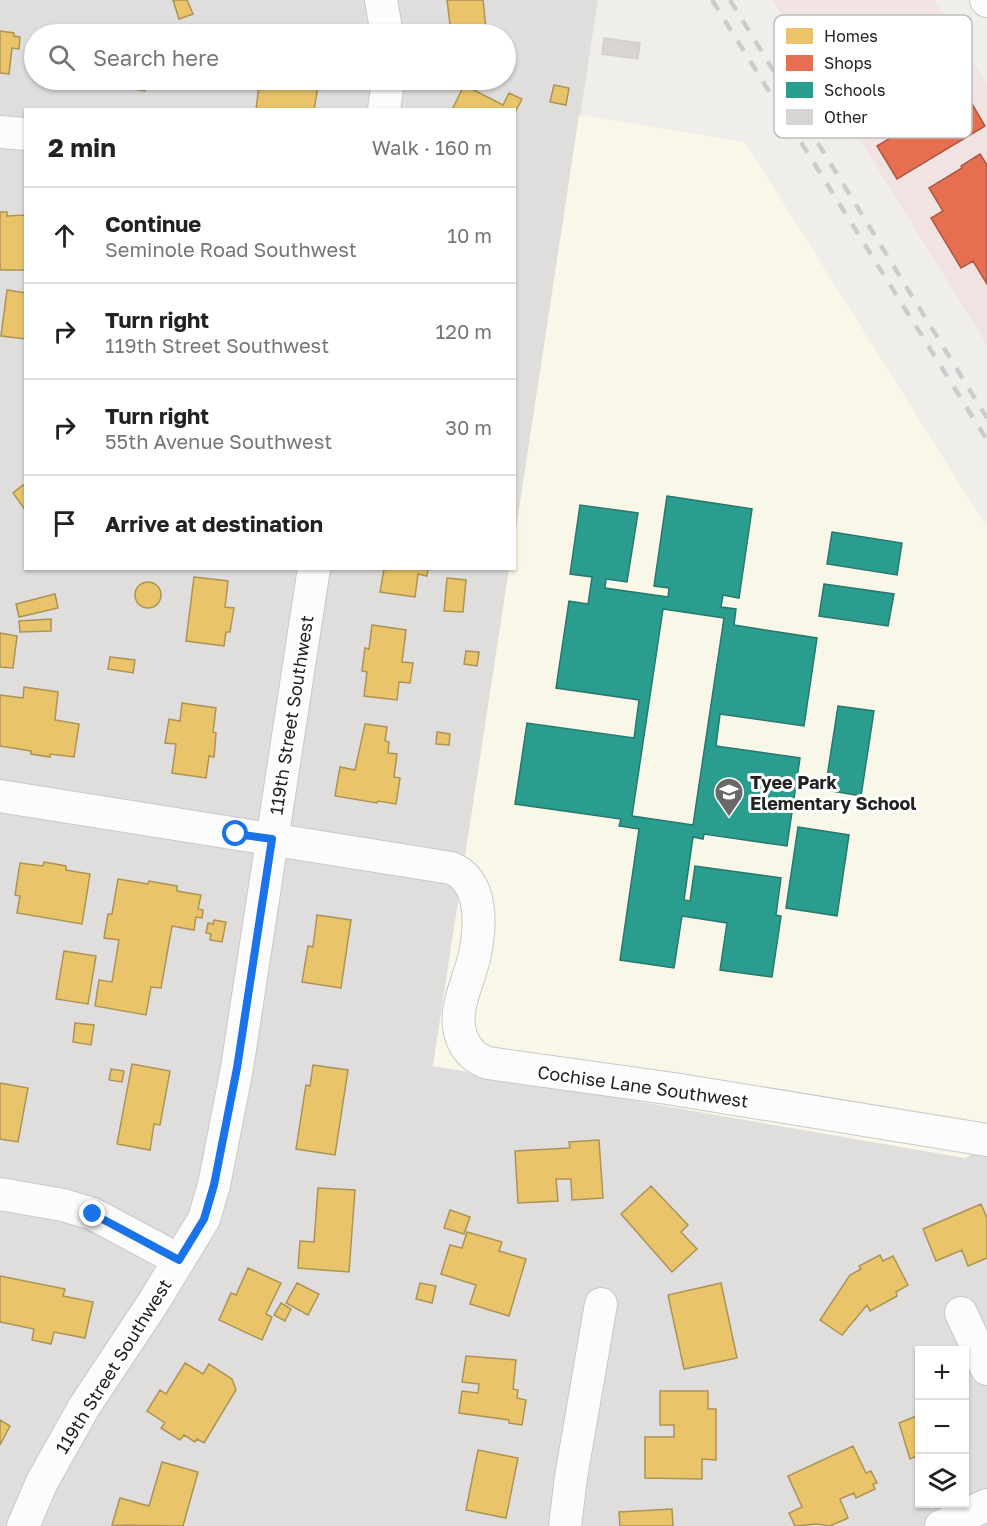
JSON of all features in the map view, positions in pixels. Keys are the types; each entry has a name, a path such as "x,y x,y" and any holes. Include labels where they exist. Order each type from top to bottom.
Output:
{"street":[{"path":"381,0 385,24"},
{"path":"384,108 387,90"},
{"path":"0,132 24,134"},
{"name":"119th Street Southwest","path":"22,1526 42,1482 84,1407 204,1219 214,1185 237,1068 314,570"},
{"path":"0,796 272,839"},
{"name":"Cochise Lane Southwest","path":"272,839 451,867 462,872 474,888 478,924 476,952 460,1005 458,1021 459,1031 467,1048 480,1060 987,1140"},
{"path":"0,1194 63,1205 93,1214 179,1260"},
{"path":"566,1526 571,1477 601,1304"},
{"path":"961,1312 987,1369"},
{"path":"940,1526 987,1505"}],"shaded area":[{"path":"0,0 598,0 516,530 516,108 24,108 24,570 509,570 433,1066 987,1145 987,1526 0,1526"},
{"path":"773,0 934,0 943,15 782,15"},
{"path":"972,60 987,84 987,345 859,138 972,138"},
{"name":"Tyee Park Elementary School","path":"579,115 745,142 987,528 987,1145 965,1158 433,1066 509,570 516,570 516,529"}],"building: Homes":[{"path":"173,0 187,0 193,14 179,19"},
{"path":"447,0 483,0 485,24 450,24"},
{"path":"0,31 14,33 14,36 20,37 19,49 12,48 9,74 0,73"},
{"path":"554,85 569,88 566,105 550,102"},
{"path":"258,90 317,90 314,108 256,108"},
{"path":"462,90 474,90 503,105 509,93 522,99 516,110 516,108 453,108"},
{"path":"0,212 7,212 7,216 24,215 24,270 0,270"},
{"path":"7,290 24,293 24,339 1,336"},
{"path":"24,486 24,508 13,493"},
{"path":"384,570 428,570 427,576 418,574 415,597 380,592"},
{"path":"194,577 228,581 225,607 234,608 230,632 226,632 224,646 186,641"},
{"path":"447,578 466,580 463,612 444,611"},
{"path":"148,582 157,586 161,595 157,604 148,608 139,604 135,595 139,586"},
{"path":"55,594 58,608 19,617 16,604"},
{"path":"51,619 51,631 20,632 19,621"},
{"path":"372,625 406,630 402,662 413,663 410,683 399,682 397,700 364,696 367,672 362,671 365,648 369,649"},
{"path":"0,633 17,636 13,668 0,667"},
{"path":"466,651 479,652 477,666 464,664"},
{"path":"110,657 135,660 133,673 108,669"},
{"path":"24,687 58,692 55,720 79,724 74,757 50,754 50,757 0,746 0,695 23,698"},
{"path":"182,703 216,708 213,732 216,733 214,757 209,756 206,778 172,773 176,744 165,743 169,719 180,721"},
{"path":"365,724 387,727 385,741 389,742 388,753 397,754 394,777 400,778 396,804 335,796 340,767 355,770"},
{"path":"437,732 450,734 449,745 436,744"},
{"path":"44,862 66,866 66,870 90,874 82,924 17,913 20,896 15,895 20,863 43,866"},
{"path":"118,879 177,886 177,891 201,895 198,909 203,910 202,918 196,917 194,930 172,926 161,988 151,987 146,1015 95,1006 99,980 112,982 119,940 104,938 108,914 112,914"},
{"path":"317,915 351,920 341,988 302,982 308,946 313,947"},
{"path":"214,920 226,922 222,942 210,940 211,934 206,933 208,923 213,924"},
{"path":"64,951 96,956 88,1004 56,999"},
{"path":"75,1023 94,1025 91,1045 73,1042"},
{"path":"132,1064 170,1071 160,1125 154,1124 150,1150 117,1144"},
{"path":"313,1065 348,1070 335,1155 296,1149 306,1085 310,1086"},
{"path":"111,1069 124,1071 122,1082 109,1080"},
{"path":"0,1083 28,1088 18,1142 0,1139"},
{"path":"599,1140 603,1198 572,1200 571,1179 556,1179 558,1201 518,1203 515,1151 570,1148 569,1142"},
{"path":"651,1186 688,1225 681,1232 697,1249 672,1272 621,1214"},
{"path":"318,1188 355,1190 349,1272 298,1268 300,1241 314,1242"},
{"path":"981,1204 987,1218 987,1258 968,1266 962,1250 936,1261 923,1229"},
{"path":"450,1210 470,1217 464,1234 444,1228"},
{"path":"467,1232 502,1242 499,1251 526,1259 509,1316 470,1304 476,1285 441,1274 450,1245 462,1248"},
{"path":"880,1255 883,1261 893,1256 908,1285 896,1292 897,1296 870,1311 867,1305 842,1335 820,1320 850,1275 861,1269 859,1266"},
{"path":"248,1268 281,1283 266,1314 272,1317 262,1340 219,1320 231,1293 236,1295"},
{"path":"0,1276 65,1289 63,1296 93,1302 85,1338 54,1332 51,1344 32,1340 34,1329 0,1322"},
{"path":"297,1283 319,1294 308,1315 286,1303"},
{"path":"420,1283 436,1286 432,1303 416,1299"},
{"path":"721,1283 737,1358 684,1369 668,1295"},
{"path":"281,1303 291,1309 285,1321 274,1315"},
{"path":"466,1356 516,1360 513,1389 518,1390 517,1398 526,1400 522,1425 509,1423 509,1420 459,1413 462,1391 478,1393 479,1384 462,1382"},
{"path":"185,1363 203,1374 209,1364 232,1379 236,1390 204,1443 197,1439 195,1442 184,1435 180,1440 161,1428 165,1423 147,1411 160,1390 166,1394"},
{"path":"660,1391 708,1391 708,1409 716,1409 716,1460 702,1459 702,1479 645,1478 645,1437 674,1437 674,1425 660,1425"},
{"path":"915,1417 915,1456 910,1459 899,1423"},
{"path":"0,1420 10,1426 0,1445"},
{"path":"853,1446 866,1473 871,1471 877,1483 873,1484 875,1489 856,1498 854,1493 840,1499 848,1518 830,1526 817,1524 795,1526 789,1513 802,1507 788,1476"},
{"path":"478,1450 518,1458 506,1518 466,1510"},
{"path":"162,1462 198,1472 183,1526 112,1525 120,1498 149,1506"},
{"path":"672,1509 673,1526 620,1526 619,1512"}],"building: Shops":[{"path":"972,104 985,126 972,134"},
{"path":"890,138 965,138 897,179 877,146"},
{"path":"980,154 987,165 987,284 973,261 961,268 931,218 943,211 929,188"}],"building: Schools":[{"path":"667,496 752,509 739,598 723,595 721,607 736,609 734,625 817,638 804,726 720,714 716,746 800,758 787,846 704,834 703,839 693,837 684,900 690,901 695,866 781,878 776,915 781,916 772,977 720,970 727,923 682,916 674,968 620,960 639,829 619,826 621,819 515,804 527,723 634,738 639,700 556,688 569,601 588,604 592,577 570,574 580,505 638,513 627,582 606,579 605,588 668,597 669,588 654,586","holes":["663,609 724,618 693,825 632,816"]},
{"path":"832,532 902,543 897,575 827,564"},
{"path":"824,584 894,594 888,626 819,616"},
{"path":"838,706 874,711 861,796 825,790"},
{"path":"798,827 849,835 837,916 786,908"}],"building: Other":[{"path":"604,38 640,43 638,59 602,54"}],"railway":[{"path":"712,0 774,99"},
{"path":"730,0 774,72"},
{"path":"798,138 987,440"},
{"path":"815,138 987,418"}],"place":[{"name":"Tyee Park Elementary School","path":"729,818"}],"route":[{"path":"93,1214 179,1260 204,1219 214,1185 237,1068 272,839 236,834"}]}
